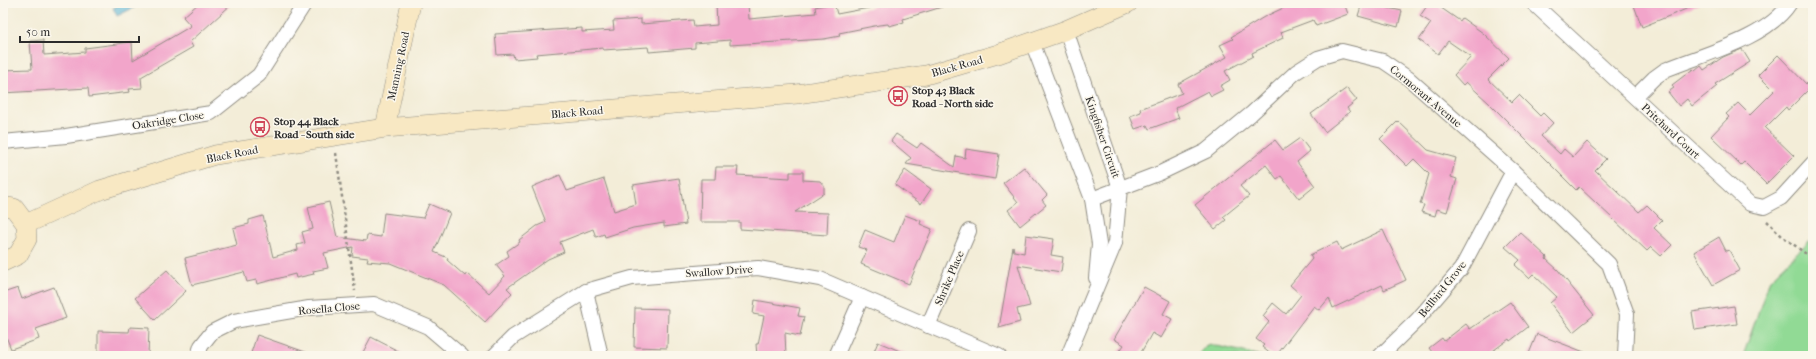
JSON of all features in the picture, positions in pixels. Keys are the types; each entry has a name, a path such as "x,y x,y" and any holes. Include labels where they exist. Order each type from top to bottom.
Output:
{"main road":[{"name":"Manning Road","path":"385,128 411,3"},
{"name":"Black Road","path":"26,224 100,190 215,155 385,128 797,94 926,75 998,54 1066,30 1128,3"},
{"path":"3,206 14,208 26,224 27,239 18,255 3,262"}],"street":[{"name":"Oakridge Close","path":"3,142 66,136 211,113 259,75 306,3"},
{"name":"Pritchard Court","path":"1533,3 1750,204"},
{"path":"1634,97 1665,70 1756,33 1773,21 1790,3"},
{"name":"Kingfisher Circuit","path":"1066,30 1120,188 1115,243 1068,356"},
{"name":"Kingfisher Circuit","path":"1032,42 1092,199 1100,244 1095,292"},
{"name":"Cormorant Avenue","path":"1092,199 1160,173 1206,150 1251,114 1296,72 1318,58 1342,51 1383,61 1408,78 1513,170 1609,264 1627,314 1625,356"},
{"path":"1750,204 1764,207 1781,198 1813,164"},
{"name":"Bellbird Grove","path":"1380,356 1417,320 1461,269 1513,170"},
{"name":"Shrike Place","path":"928,326 969,231"},
{"name":"Swallow Drive","path":"494,356 513,337 586,291 632,278 758,268 820,279 999,356"},
{"path":"586,291 601,356"},
{"path":"836,356 862,298"},
{"name":"Rosella Close","path":"198,356 201,346 212,332 234,321 309,308 374,304 428,327 462,356"}],"path":[{"path":"333,137 357,305"},
{"path":"1750,204 1782,236 1813,259"}],"green space":[{"path":"1809,241 1813,245 1813,356 1743,356 1770,279"},
{"path":"1208,344 1262,356 1196,356"}],"water":[{"path":"122,3 133,3 135,7 117,16 113,8"}],"building":[{"path":"199,3 233,3 190,42 193,47 141,77 142,88 129,89 130,92 89,97 88,88 3,93 3,70 32,69 30,41 43,40 44,55 85,52 85,48 132,42 133,60 191,26 183,17"},
{"path":"716,3 748,3 749,19 816,13 815,7 834,3 837,14 874,7 872,3 945,3 945,6 903,19 904,22 889,26 888,24 879,25 839,33 840,36 824,39 730,45 730,40 695,43 695,48 649,52 648,47 603,50 603,48 536,54 537,57 514,59 513,54 497,55 495,34 582,28 582,32 614,30 613,21 641,19 641,24 693,20 694,27 717,25"},
{"path":"1294,3 1344,3 1348,14 1316,26 1313,20 1281,32 1283,38 1252,53 1253,56 1225,71 1230,80 1220,86 1223,90 1211,96 1208,91 1175,108 1179,118 1149,129 1147,125 1135,129 1130,116 1141,112 1140,109 1182,93 1178,84 1227,57 1220,45 1233,39 1231,37 1264,17"},
{"path":"1362,3 1389,3 1388,8 1402,11 1398,27 1358,16"},
{"path":"1429,3 1434,3 1460,21 1462,18 1483,33 1509,58 1488,79 1512,102 1519,95 1540,116 1543,113 1553,123 1541,136 1560,154 1564,149 1573,157 1587,142 1606,159 1595,170 1639,212 1647,205 1662,220 1654,228 1672,245 1661,256 1651,247 1647,251 1579,187 1576,190 1489,103 1466,82 1463,85 1454,75 1471,57 1448,41 1438,54 1419,40 1431,23 1420,16"},
{"path":"1633,3 1701,3 1642,27"},
{"path":"1742,49 1750,62 1715,84 1717,86 1692,106 1687,99 1679,106 1668,92 1674,88 1672,85 1693,69 1695,71 1701,66 1704,70 1723,57"},
{"path":"1778,55 1810,88 1788,110 1786,107 1765,128 1794,156 1766,184 1744,162 1741,165 1711,136 1729,117 1726,114 1738,103 1750,115 1774,91 1758,75"},
{"path":"1347,88 1357,100 1347,108 1350,112 1325,132 1311,114"},
{"path":"1398,121 1428,150 1456,158 1451,177 1457,179 1447,212 1437,209 1435,216 1421,212 1424,205 1420,204 1429,174 1414,159 1407,166 1380,139"},
{"path":"896,134 917,148 921,143 954,167 956,156 965,158 966,149 999,154 995,179 906,164 911,158 891,141"},
{"path":"1300,138 1310,151 1297,162 1315,186 1299,199 1281,176 1277,179 1266,165 1240,186 1249,196 1223,217 1226,220 1215,229 1195,205 1275,140 1283,150"},
{"path":"716,167 738,167 737,175 790,178 790,172 803,172 803,180 820,181 824,186 824,193 795,212 828,213 827,235 740,229 740,222 700,222 701,179 715,179"},
{"path":"1024,167 1047,195 1042,200 1046,205 1020,226 1008,210 1018,202 1003,183"},
{"path":"905,170 931,189 921,204 895,185"},
{"path":"560,175 567,191 604,179 614,211 636,204 633,185 679,178 686,224 664,227 664,223 633,228 605,237 604,234 596,237 593,229 560,242 564,252 548,259 507,288 512,293 485,322 444,285 390,263 367,261 368,258 352,256 353,247 324,253 328,268 313,271 314,274 296,278 295,274 257,284 256,280 247,282 244,272 192,285 185,258 237,245 233,228 249,224 249,220 263,216 273,257 298,250 297,245 305,243 302,232 313,229 308,207 329,202 337,237 366,241 367,235 381,237 384,213 423,218 429,204 450,213 434,252 448,258 447,260 465,276 467,273 489,293 505,276 496,265 509,256 507,251 520,242 519,240 537,226 546,222 532,187"},
{"path":"905,215 921,221 920,224 932,229 909,284 861,264 867,250 858,247 865,230 894,242"},
{"path":"1383,230 1406,280 1384,290 1382,285 1333,308 1329,298 1319,310 1314,306 1276,356 1273,356 1262,347 1264,345 1256,339 1269,322 1263,316 1273,303 1286,314 1301,295 1290,285 1312,259 1310,255 1337,242 1341,250"},
{"path":"1520,232 1547,257 1546,259 1558,270 1594,315 1573,332 1550,303 1557,297 1533,274 1529,278 1515,265 1520,260 1505,247"},
{"path":"1026,235 1054,239 1051,255 1063,257 1061,272 1018,265 1030,306 1017,309 1020,322 999,328 1013,247 1014,251 1024,253"},
{"path":"1719,237 1726,251 1729,250 1740,270 1713,285 1694,252"},
{"path":"167,270 186,291 155,320 135,298"},
{"path":"54,287 66,318 36,329 39,339 11,349 3,329 3,293 18,288 22,299"},
{"path":"1144,287 1170,301 1163,314 1172,319 1161,338 1152,333 1139,356 1116,356 1124,345 1114,339"},
{"path":"755,300 800,308 798,316 804,317 800,336 785,333 786,356 757,356 756,344 758,344 764,316 753,314"},
{"path":"1510,302 1528,327 1510,341 1509,339 1486,356 1435,356 1429,348 1442,338 1444,341 1466,324 1470,329"},
{"path":"1734,306 1737,324 1695,330 1692,312"},
{"path":"635,308 668,309 667,348 634,347"},
{"path":"130,327 149,328 148,356 98,356 98,331 129,332"},
{"path":"1537,334 1592,355 1592,356 1528,356"},
{"path":"257,335 311,354 311,356 250,356"},
{"path":"371,337 408,356 361,356"},
{"path":"878,342 912,356 872,356"}],"place":[{"name":"Stop 43 Black Road - North side","path":"898,96"},
{"name":"Stop 44 Black Road - South side","path":"260,127"}]}
